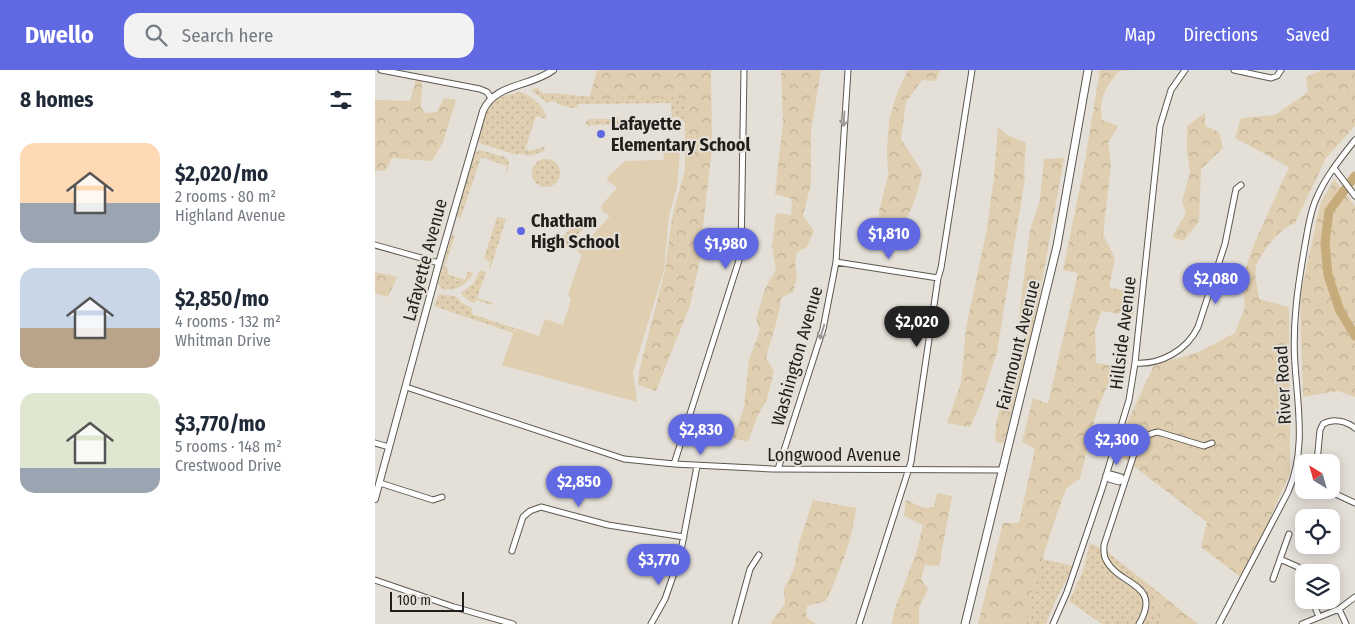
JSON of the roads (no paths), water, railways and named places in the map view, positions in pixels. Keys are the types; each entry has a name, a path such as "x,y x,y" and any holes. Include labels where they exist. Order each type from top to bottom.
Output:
{"main road":[{"name":"Fairmount Avenue","path":"965,624 1057,246 1066,204 1088,70"}],"street":[{"path":"381,70 480,89 487,92 491,98 507,89 532,82 553,70"},
{"path":"674,464 741,254 744,70"},
{"name":"Washington Avenue","path":"778,469 823,329 836,262 848,70"},
{"path":"859,624 911,462 938,278 972,70"},
{"name":"Hillside Avenue","path":"1053,624 1079,557 1107,475 1129,400 1135,363 1160,126 1171,90 1185,70"},
{"path":"1234,70 1271,78 1277,76 1281,70"},
{"name":"Lafayette Avenue","path":"375,499 439,263 483,111 491,98"},
{"name":"River Road","path":"1219,624 1288,492 1297,470 1300,440 1295,355 1296,298 1312,209 1334,168 1355,140"},
{"path":"1334,168 1355,196"},
{"path":"1135,363 1147,364 1168,356 1181,349 1193,336 1198,327 1225,244 1236,189 1241,185"},
{"path":"375,245 439,263"},
{"path":"836,262 938,278"},
{"name":"Longwood Avenue","path":"406,387 618,458 697,466 778,469 1003,470"},
{"path":"1318,454 1320,430 1323,424 1333,421 1343,422 1355,428"},
{"path":"1139,624 1145,614 1144,596 1140,589 1111,567 1104,555 1104,545 1124,480 1139,443 1151,433 1163,433 1204,446 1212,443"},
{"path":"375,444 389,448"},
{"path":"651,624 665,599 675,574 697,466"},
{"path":"1107,475 1109,479 1119,482 1124,480"},
{"path":"379,483 433,500 442,497"},
{"path":"1340,496 1355,503"},
{"path":"512,551 523,517 530,511 541,508 608,525 684,537"},
{"path":"1273,579 1289,534"},
{"path":"735,624 750,569 759,555"},
{"path":"1280,559 1295,566"},
{"path":"375,580 453,607 513,624"},
{"path":"1340,608 1355,598"},
{"path":"1316,609 1319,617"},
{"path":"1302,624 1339,609 1346,624"}],"waterway":[{"path":"1355,176 1329,211 1325,243 1328,275 1340,311 1355,336"}],"place":[{"name":"Lafayette Elementary School","path":"601,134"},
{"name":"Chatham High School","path":"521,231"}]}
